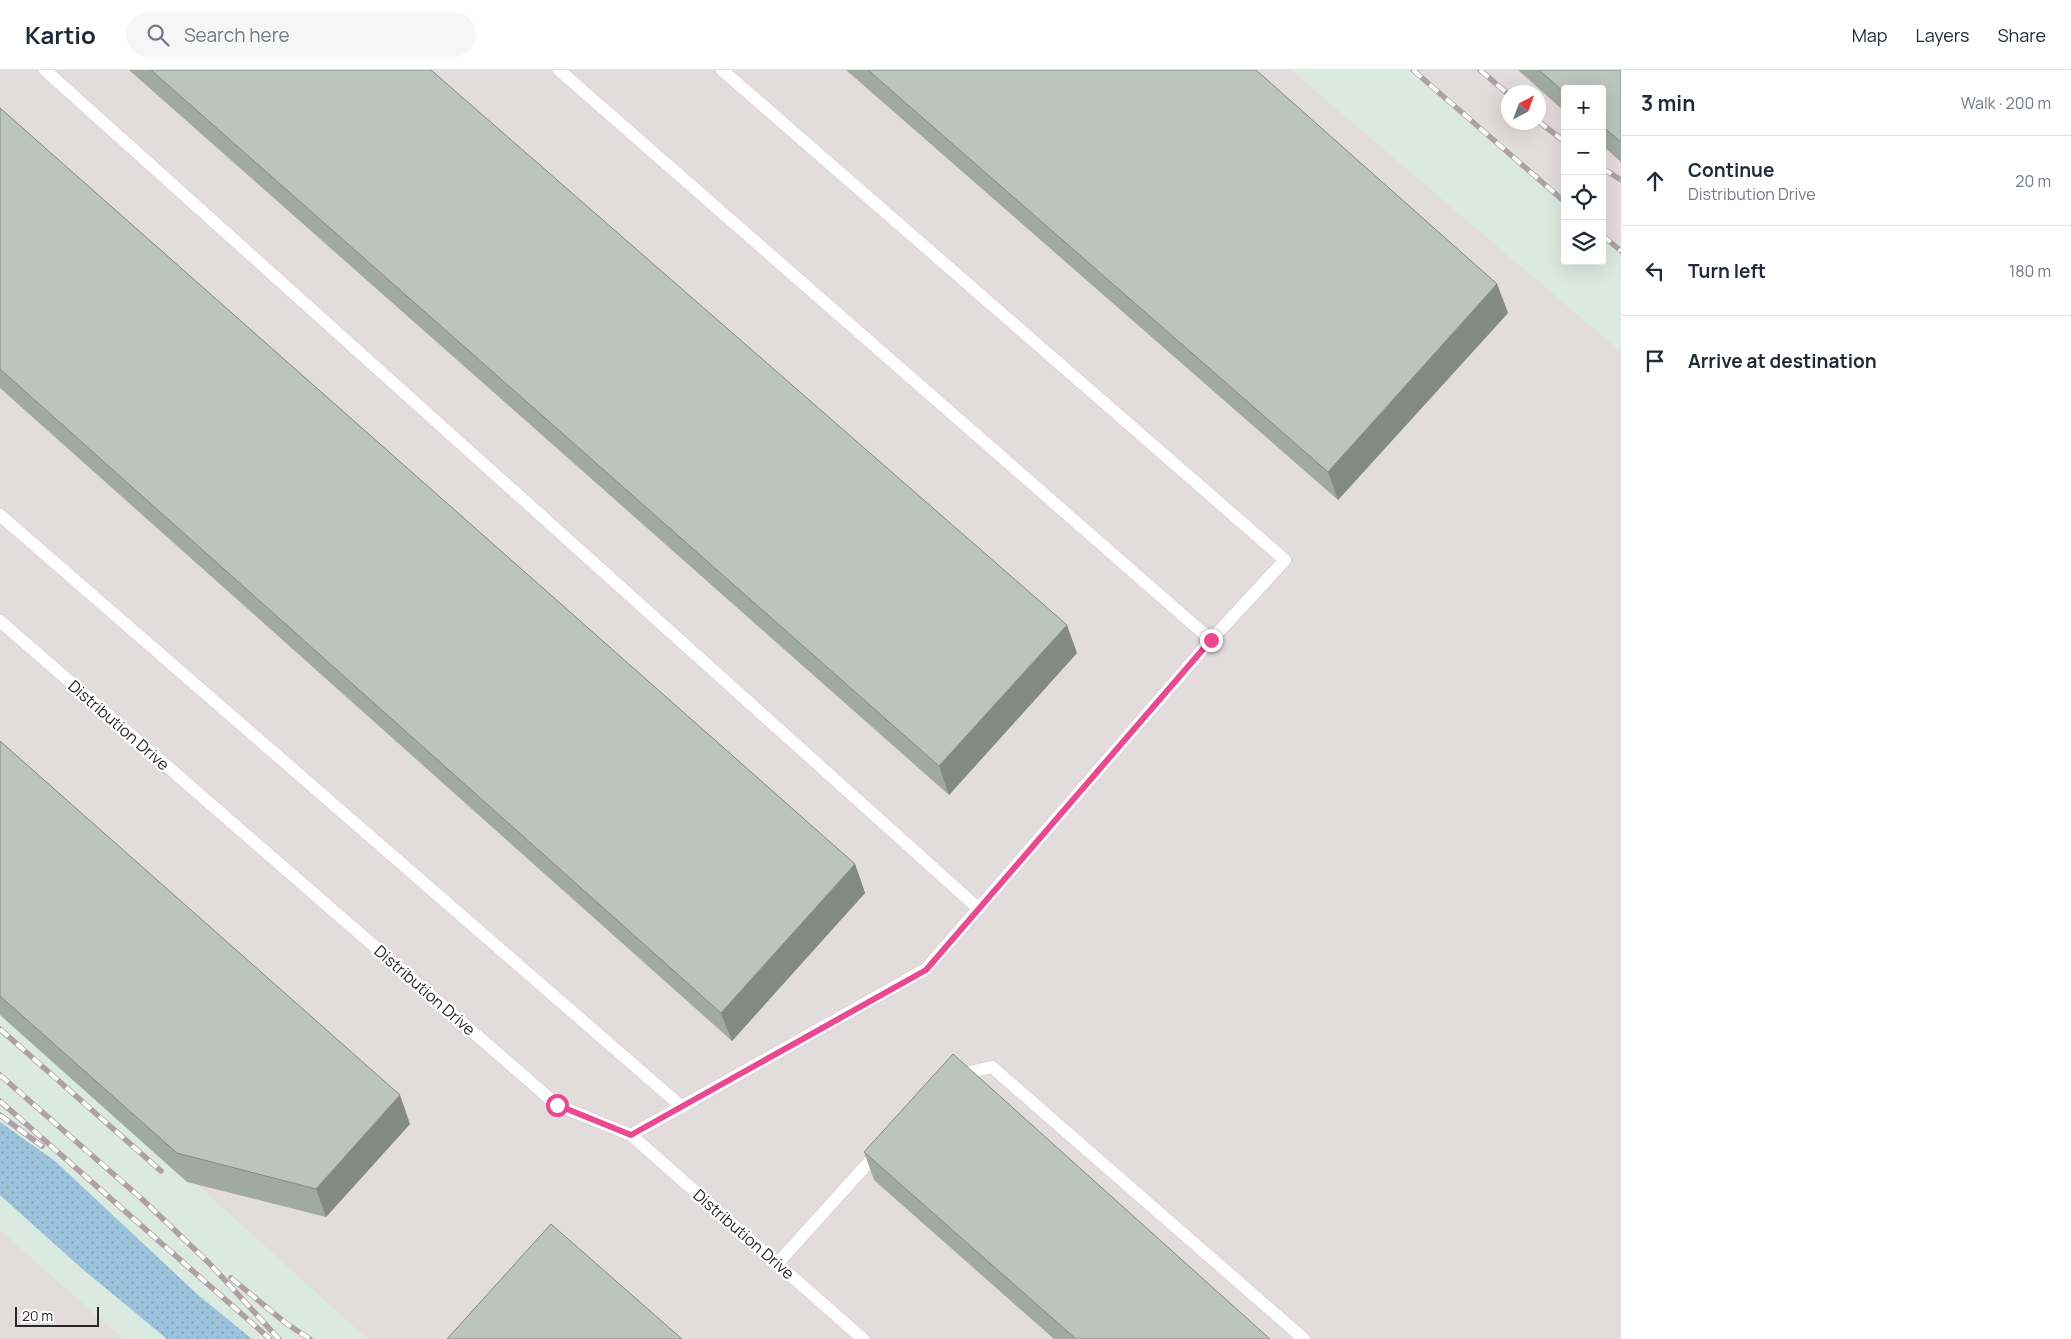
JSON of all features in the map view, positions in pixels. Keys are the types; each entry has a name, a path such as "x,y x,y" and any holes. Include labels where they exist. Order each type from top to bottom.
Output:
{"lane":[{"path":"45,70 979,909"},
{"path":"559,70 1211,640"},
{"path":"631,1135 926,970 1211,640 1285,560 722,70"},
{"path":"0,515 682,1107"},
{"name":"Distribution Drive","path":"0,621 557,1105 631,1135 863,1339"},
{"path":"945,1078 992,1066 1304,1339"},
{"path":"777,1264 887,1142"}],"shaded area":[{"path":"0,70 1291,70 1621,352 1621,1339 367,1339 78,1076 0,1008"},
{"path":"1419,70 1621,70 1621,246 1606,233 1606,85 1561,85 1561,194"},
{"path":"0,1122 55,1161 197,1294 252,1339 167,1339 80,1267 0,1195"},
{"path":"0,1230 98,1317 124,1339 0,1339"}],"building":[{"path":"151,70 431,70 1067,625 939,766"},
{"path":"868,70 1256,70 1497,284 1328,472"},
{"path":"1539,70 1621,70 1621,142 1606,129 1606,85 1561,85 1561,89"},
{"path":"0,108 855,864 721,1013 0,369"},
{"path":"0,741 400,1095 316,1189 177,1153 0,996"},
{"path":"953,1054 1270,1339 1076,1339 864,1152"},
{"path":"551,1224 682,1339 447,1339"}],"railway":[{"path":"1413,70 1561,199"},
{"path":"1480,70 1501,88"},
{"path":"1546,127 1561,139"},
{"path":"1606,171 1621,180"},
{"path":"1606,238 1621,251"},
{"path":"0,1029 161,1171"},
{"path":"0,1075 143,1200 209,1263 279,1339"},
{"path":"0,1101 270,1339"},
{"path":"0,1115 42,1146"},
{"path":"231,1278 287,1324 310,1339"}],"route":[{"path":"557,1105 631,1135 926,970 1211,640"}]}
